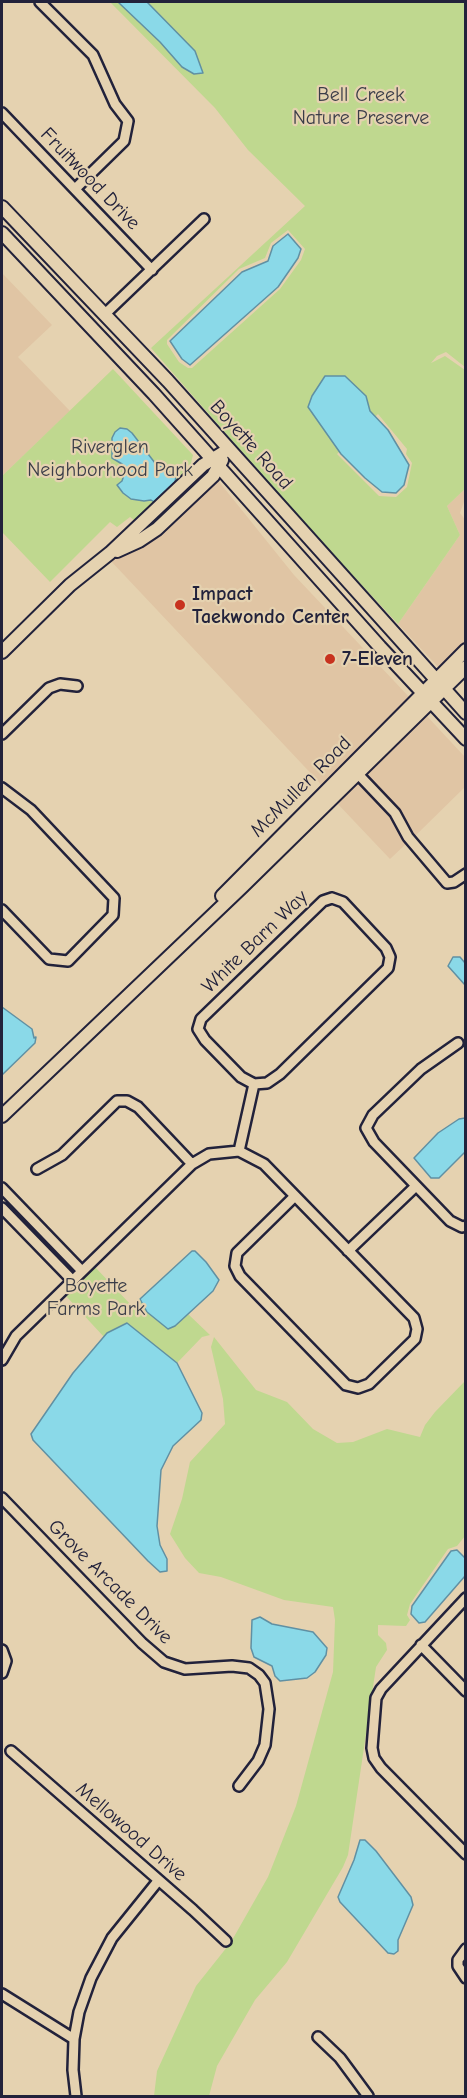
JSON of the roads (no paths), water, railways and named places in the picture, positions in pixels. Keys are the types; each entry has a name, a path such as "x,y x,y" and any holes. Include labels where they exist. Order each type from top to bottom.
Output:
{"main road":[{"name":"Boyette Road","path":"2,207 229,448 465,713"},
{"name":"Boyette Road","path":"2,233 216,462 465,739"},
{"path":"2,652 75,580 110,554 203,465 216,462 229,448"},
{"name":"McMullen Road","path":"227,895 357,773 439,685 465,650"},
{"name":"McMullen Road","path":"439,685 465,667"},
{"name":"McMullen Road","path":"2,1116 169,955 427,698"}],"street":[{"path":"40,2 93,55 115,104 128,121 124,141 75,189"},
{"name":"Fruitwood Drive","path":"2,113 152,270"},
{"path":"105,314 204,219"},
{"path":"2,734 49,688 60,684 77,686"},
{"path":"357,773 395,813 408,837 447,883 454,882 465,874"},
{"path":"2,788 31,810 114,898 113,915 68,961 49,959 2,910"},
{"name":"White Barn Way","path":"332,898 343,902 386,948 390,957 388,968 280,1074 267,1083 254,1084 241,1077 205,1040 198,1029 201,1019 323,901 332,898"},
{"path":"458,1043 421,1068 373,1115 366,1128 374,1142 450,1221 462,1227 465,1226"},
{"path":"239,1151 254,1084"},
{"path":"37,1169 62,1155 117,1101 127,1101 138,1107 192,1164"},
{"path":"2,1360 16,1336 192,1164 209,1154 239,1151 264,1164 414,1318 417,1329 415,1339 369,1384 358,1388 346,1385 240,1276 235,1266 237,1252 295,1196"},
{"path":"348,1251 416,1186"},
{"path":"2,1188 82,1271"},
{"path":"2,1209 73,1281"},
{"name":"Grove Arcade Drive","path":"2,1498 142,1643 164,1662 185,1669 232,1666 249,1668 259,1675 265,1683 269,1709 265,1744 258,1761 239,1786"},
{"path":"465,1598 381,1689 376,1698 372,1748 381,1768 465,1854"},
{"path":"422,1645 465,1691"},
{"path":"2,1650 6,1661 2,1673"},
{"name":"Mellowood Drive","path":"11,1751 226,1941"},
{"path":"76,2097 74,2039 79,2012 91,1978 112,1938 158,1881"},
{"path":"465,1948 458,1960 458,1966 465,1978"},
{"path":"2,1994 74,2039"},
{"path":"318,2037 340,2058 368,2097"}],"water":[{"path":"118,2 147,2 195,51 203,73 194,74 182,67 160,42"},
{"path":"288,234 301,249 298,258 278,287 190,365 182,359 170,341 242,272 268,261 273,246"},
{"path":"325,376 345,376 366,396 370,411 388,430 409,465 404,485 396,493 382,492 365,478 341,454 308,407"},
{"path":"120,428 132,433 155,463 176,476 175,482 154,502 131,499 117,485 122,481 125,472 122,464 112,458 112,438"},
{"path":"453,957 460,957 465,963 465,985 448,966"},
{"path":"2,1007 32,1029 34,1038 36,1037 35,1043 2,1075"},
{"path":"465,1118 465,1152 439,1178 431,1178 414,1158 438,1133 459,1119"},
{"path":"192,1251 195,1251 206,1262 219,1280 213,1291 175,1326 168,1329 147,1312 140,1299"},
{"path":"127,1323 177,1363 202,1413 201,1420 173,1446 161,1470 157,1526 160,1545 167,1559 167,1571 160,1572 148,1561 33,1440 31,1434 73,1373 107,1333"},
{"path":"457,1550 465,1558 465,1576 425,1622 419,1623 411,1614 412,1606 451,1551"},
{"path":"260,1617 272,1624 313,1632 327,1648 326,1655 315,1672 307,1678 280,1681 275,1676 272,1666 254,1657 251,1648 252,1620"},
{"path":"360,1840 365,1840 376,1851 411,1897 413,1905 398,1940 398,1951 394,1954 388,1953 340,1902 338,1897"}],"place":[{"name":"Impact Taekwondo Center","path":"180,605"},
{"name":"7-Eleven","path":"330,659"}],"park label":[{"name":"Bell Creek Nature Preserve","path":"361,106"},
{"name":"Riverglen Neighborhood Park","path":"110,458"},
{"name":"Boyette Farms Park","path":"96,1298"}]}
